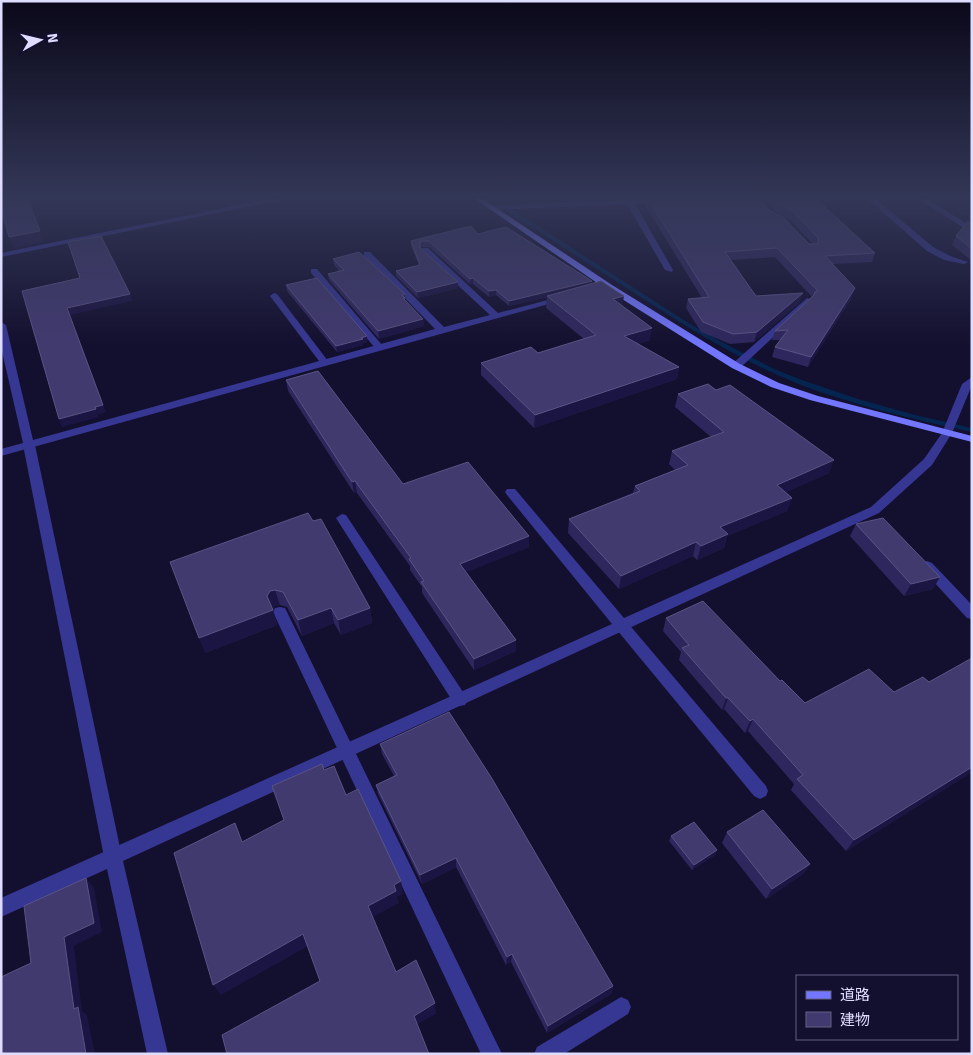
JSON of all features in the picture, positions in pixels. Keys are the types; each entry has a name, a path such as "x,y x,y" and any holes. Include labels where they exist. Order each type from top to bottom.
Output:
{"street":[{"path":"1,255 35,248"},
{"path":"551,248 609,287 736,366 775,384 814,398 972,439"},
{"path":"657,248 669,270"},
{"path":"928,248 947,258 964,262"},
{"path":"424,250 497,316"},
{"path":"367,254 442,331"},
{"path":"314,271 379,347"},
{"path":"590,292 609,287"},
{"path":"274,296 325,363"},
{"path":"1,453 379,347 572,297"},
{"path":"736,366 808,301"},
{"path":"1,325 28,445 113,857 158,1054"},
{"path":"1,908 622,626 878,513 928,462 947,433 967,384 972,380"},
{"path":"511,492 760,791"},
{"path":"342,518 460,700"},
{"path":"920,558 972,614"},
{"path":"280,612 492,1054"},
{"path":"544,1054 621,1007"}],"building":[{"path":"70,248 107,248 130,294 67,308 103,405 95,407 96,409 59,419 22,291 80,278"},
{"path":"414,248 420,248 458,282 417,292 396,271 420,265"},
{"path":"437,248 540,248 592,281 509,301 496,290 489,291 473,278 470,279"},
{"path":"679,248 774,248 725,252 756,296 803,293 757,332 733,334 703,322 688,299 709,297"},
{"path":"777,248 870,248 875,253 825,256 855,288 811,357 775,347 788,330 775,331 818,291"},
{"path":"359,252 405,294 402,295 405,298 403,298 423,319 378,331 328,274 344,270 333,259"},
{"path":"317,278 367,336 361,338 363,339 336,346 286,285"},
{"path":"601,281 624,296 613,299 652,328 624,336 679,367 535,415 481,363 531,347 538,353 596,335 547,296"},
{"path":"318,371 403,484 468,462 529,536 460,564 516,640 474,659 421,582 424,581 409,559 411,558 355,481 352,482 286,380"},
{"path":"708,384 716,390 730,385 834,460 777,485 792,498 720,527 728,534 701,546 696,542 621,576 569,519 640,491 635,486 688,465 672,451 724,432 678,394"},
{"path":"308,513 313,521 321,519 370,608 338,620 331,608 298,620 283,592 275,590 270,591 267,596 273,610 199,638 170,562"},
{"path":"883,518 940,577 911,584 856,524"},
{"path":"703,601 780,681 782,680 805,703 869,669 894,692 923,677 929,682 972,658 972,767 854,840 797,779 803,775 753,719 750,721 726,698 682,648 689,645 666,618"},
{"path":"449,712 491,777 613,986 548,1026 512,954 507,957 456,858 420,875 376,785 397,775 380,744"},
{"path":"322,764 324,770 334,766 346,795 358,789 401,881 394,885 396,891 368,906 396,972 416,960 435,1003 414,1016 429,1054 227,1054 222,1035 320,981 303,934 213,985 174,853 235,823 242,842 284,820 272,786"},
{"path":"763,810 810,864 772,889 727,832"},
{"path":"694,822 717,850 694,865 671,836"},
{"path":"86,878 94,923 64,937 74,1009 78,1007 86,1054 1,1054 1,977 31,963 24,906"}],"waterway":[{"path":"570,248 680,320 772,370 799,382 856,401 972,430"}]}
